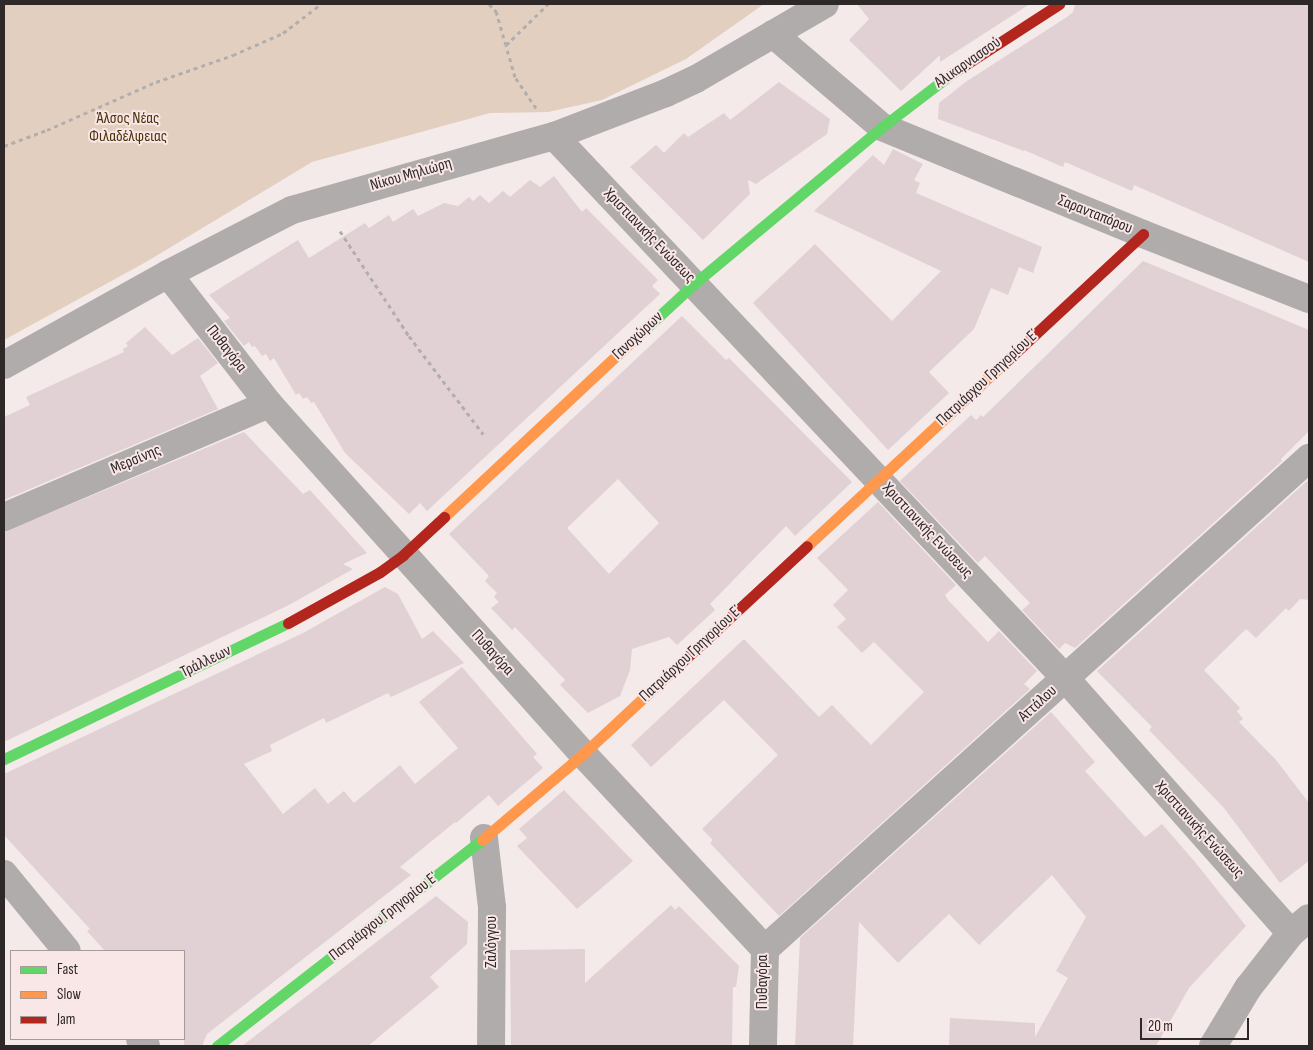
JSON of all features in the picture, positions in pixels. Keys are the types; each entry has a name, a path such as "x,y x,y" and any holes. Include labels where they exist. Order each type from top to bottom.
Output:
{"street":[{"name":"Νίκου Μηλιώρη","path":"4,365 168,274 292,210 554,136 666,93 696,79 825,4"},
{"name":"Αλικαρνασσού","path":"882,127 958,68 1059,4"},
{"name":"Σαρανταπόρου","path":"773,34 882,127 1143,234 1309,299"},
{"name":"Γανοχώρων","path":"403,555 694,283 882,127"},
{"name":"Χριστιανικής Ενώσεως","path":"554,136 1300,926"},
{"name":"Πατριάρχου Γρηγορίου Ε΄","path":"217,1046 484,838 584,754 1143,234"},
{"name":"Πυθαγόρα","path":"168,274 269,404 584,754 765,949 762,1046"},
{"name":"Μερσίνης","path":"4,517 269,404"},
{"name":"Αττάλου","path":"765,949 1309,458"},
{"name":"Τράλλεων","path":"4,759 296,619 380,572 403,555"},
{"name":"Ζαλόγγου","path":"484,838 492,906 491,1046"},
{"path":"4,874 66,950"},
{"path":"1213,1046 1248,988 1300,926"}],"path":[{"path":"4,146 48,130 156,82 233,55 283,33 321,4"},
{"path":"488,4 496,11 515,77 554,136"},
{"path":"506,45 548,4"},
{"path":"321,202 409,336 503,461"}],"green space":[{"name":"Άλσος Νέας Φιλαδέλφειας","path":"4,4 764,4 686,59 602,100 548,112 490,113 312,162 146,262 4,340"}],"building":[{"path":"857,4 1030,4 940,62 940,55 901,91 849,40 869,19"},
{"path":"1075,4 1309,4 1309,262 1134,185 1132,191 1065,162 1063,167 1024,150 938,119 939,103 967,81 1067,17 1073,12"},
{"path":"779,82 830,119 827,134 756,184 748,180 750,194 703,240 630,167 656,145 664,153 684,133 688,137 724,113 730,120"},
{"path":"893,149 923,164 914,180 920,183 916,193 1042,247 1033,273 1019,267 1008,295 991,288 974,329 929,372 949,393 888,450 753,303 815,244 892,321 941,271 814,211 873,155 884,165"},
{"path":"554,176 582,212 586,208 658,280 652,286 660,294 427,511 420,503 409,514 345,453 314,402 311,403 307,397 303,399 299,393 296,395 274,358 270,361 266,354 262,356 255,346 252,347 249,342 244,346 224,321 230,318 209,295 298,240 309,258 365,223 369,228 389,215 393,222 413,209 418,216 444,203 458,206 469,197 473,201 480,195 489,203 503,191 510,197 530,180 540,187"},
{"path":"1143,261 1309,330 1309,431 1281,459 1282,461 1075,648 1065,643 1059,649 1022,610 1030,603 985,556 978,563 900,481 971,415 976,420 981,415 983,417"},
{"path":"682,316 726,360 729,358 852,482 795,536 786,526 710,604 715,610 677,645 669,637 632,649 630,670 620,696 588,713 560,685 565,680 515,627 512,630 491,608 499,602 494,597 497,593 485,581 489,576 449,534","holes":["618,479 659,523 609,574 567,528"]},
{"path":"145,327 172,355 198,338 218,363 200,376 218,409 4,500 4,417 30,405 26,397 124,352 123,349 128,346 126,343"},
{"path":"244,432 303,494 310,490 367,553 343,564 353,569 289,605 4,742 4,532"},
{"path":"1307,481 1309,483 1309,600 1300,599 1289,611 1286,608 1256,638 1246,629 1204,670 1240,708 1237,711 1243,719 1239,722 1276,760 1309,803 1309,861 1280,883 1224,808 1149,730 1152,727 1097,671"},
{"path":"878,502 956,585 945,595 948,600 988,642 999,631 1037,671 1024,684 1030,689 779,916 710,843 713,840 702,829 778,755 724,700 651,767 631,745 744,639 819,717 832,705 871,745 924,692 874,642 862,653 837,627 846,619 833,605 848,590 817,558"},
{"path":"385,587 398,594 422,639 433,631 464,663 391,697 388,693 326,723 324,718 270,745 272,751 244,764 283,814 315,788 328,804 344,791 354,803 400,765 415,784 458,748 419,702 462,667 537,754 533,757 543,768 498,806 489,795 400,867 411,875 207,1034 202,1046 184,1046 185,950 104,950 87,931 90,929 4,835 4,774 303,633"},
{"path":"1051,712 1095,762 1085,771 1145,837 1162,824 1246,926 1189,988 1156,1046 949,1046 950,1018 1035,1023 1035,1037 1068,978 1056,971 1086,917 1052,875 979,945 949,914 898,963 859,922 853,1046 795,1046 800,938"},
{"path":"564,790 633,861 577,909 517,846 527,838 519,829"},
{"path":"436,896 468,922 467,944 430,977 439,987 368,1046 242,1046"},
{"path":"671,905 675,910 679,906 739,966 736,987 733,987 732,1046 511,1046 510,950 585,949 585,983"}],"traffic: fast":[{"path":"631,342 695,283 882,127 951,74"},
{"path":"4,759 288,623"},
{"path":"217,1046 482,840"}],"traffic: slow":[{"path":"444,517 631,342"},
{"path":"807,546 1001,366"},
{"path":"482,840 583,754 671,672"}],"traffic: jam":[{"path":"951,74 1059,4"},
{"path":"1001,366 1143,234"},
{"path":"288,623 380,572 403,555 444,517"},
{"path":"671,672 807,546"}]}
